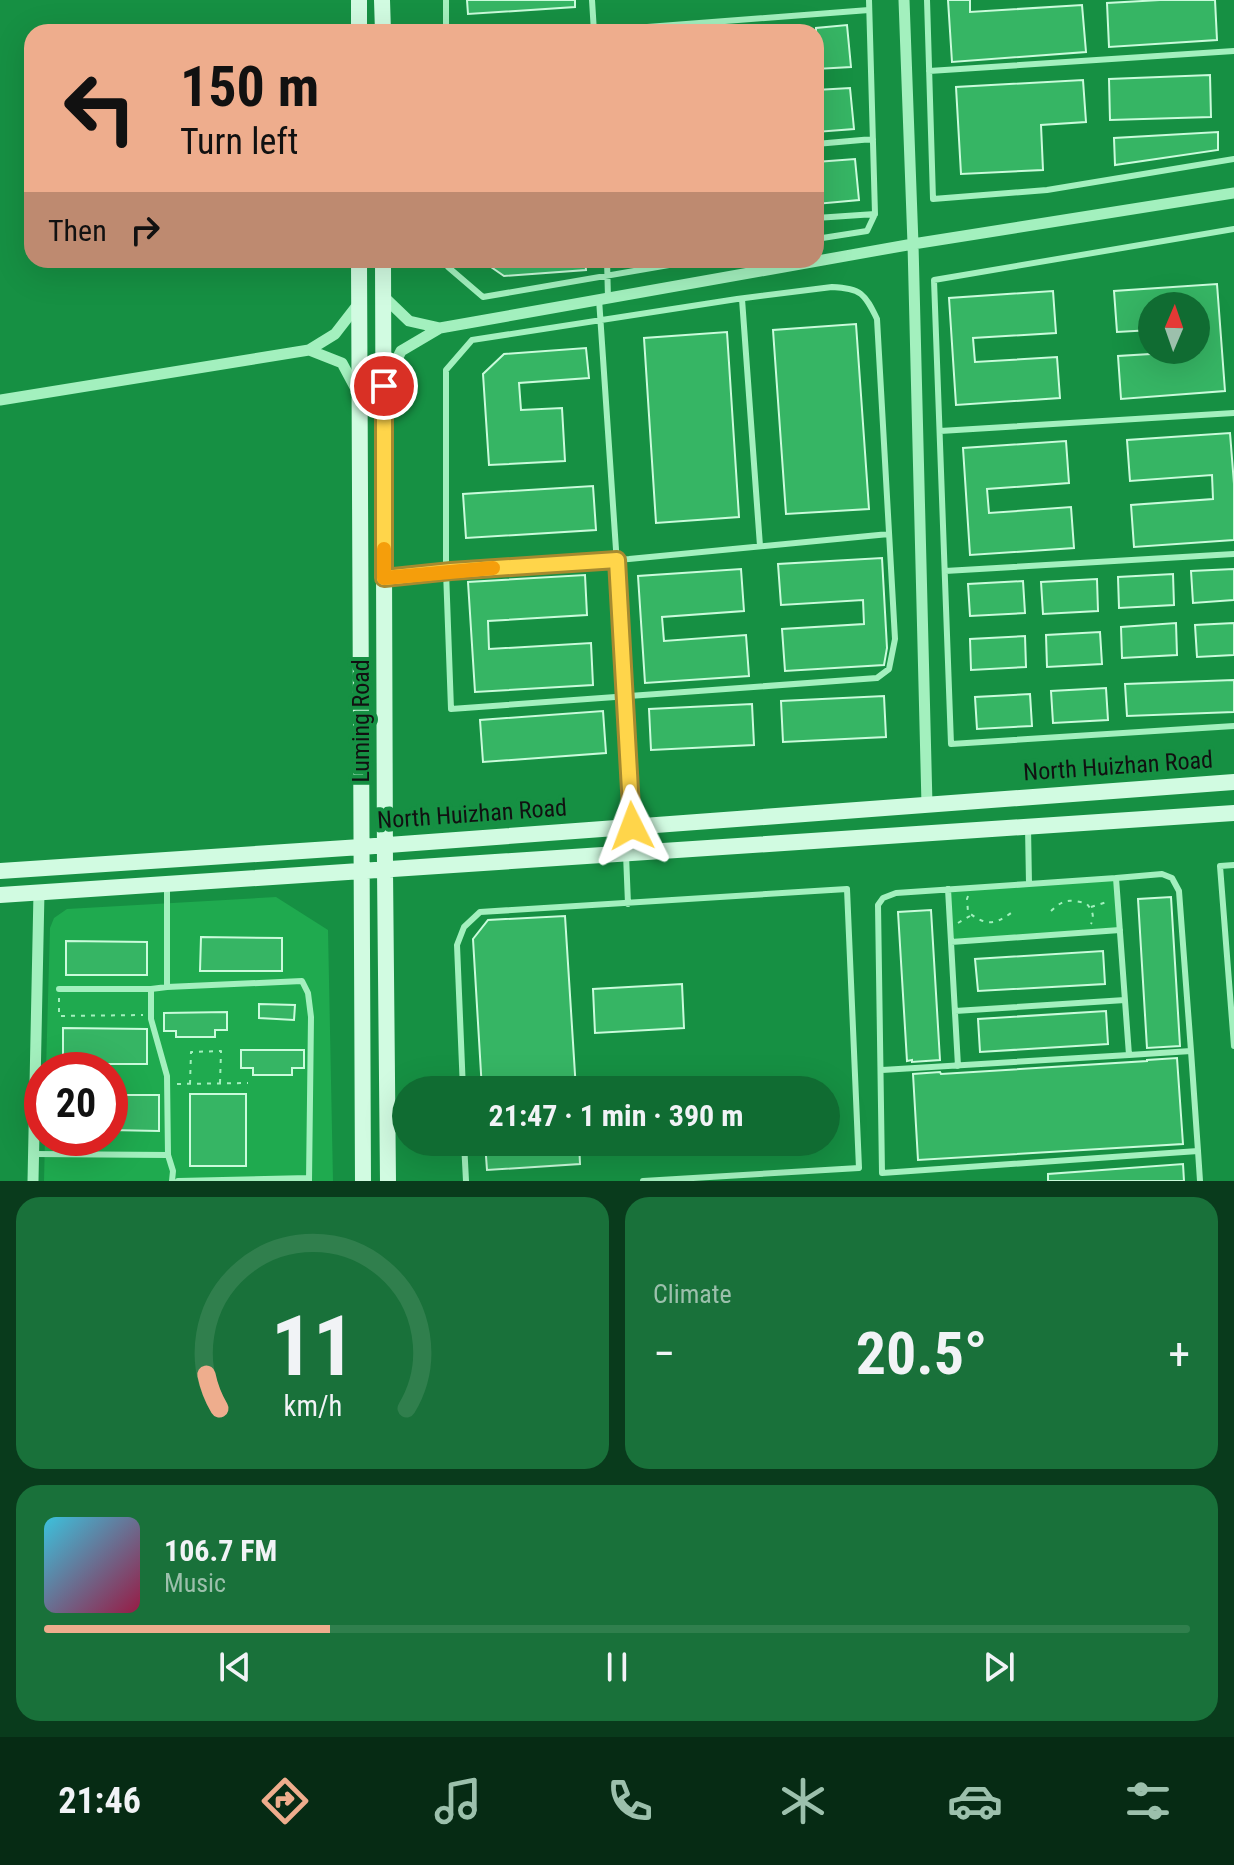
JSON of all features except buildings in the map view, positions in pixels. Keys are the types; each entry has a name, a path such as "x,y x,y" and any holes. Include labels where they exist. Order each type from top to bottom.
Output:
{"main road":[{"path":"359,0 359,24"},
{"path":"382,0 383,24"},
{"name":"Luming Road","path":"359,268 363,1181"},
{"name":"Luming Road","path":"383,268 388,1181"},
{"name":"North Huizhan Road","path":"0,871 1234,782"},
{"name":"North Huizhan Road","path":"0,895 1234,813"}],"street":[{"path":"904,0 927,805"},
{"path":"824,260 1234,193"},
{"path":"384,386 401,351 440,328 776,268"},
{"path":"383,296 409,321 440,328"},
{"path":"0,400 309,350 335,334 359,303"},
{"path":"309,350 342,363 359,396"},
{"path":"36,1052 39,892"},
{"path":"33,1181 34,1156"}],"lane":[{"path":"446,0 446,24"},
{"path":"592,0 594,24"},
{"path":"824,238 867,231 875,214 869,0"},
{"path":"927,0 933,199 1047,190 1234,159"},
{"path":"694,24 869,10"},
{"path":"929,71 1234,51"},
{"path":"824,143 873,139"},
{"path":"824,217 875,214"},
{"path":"1234,229 934,280 951,744 1234,726"},
{"path":"449,268 483,297 653,268"},
{"path":"608,268 600,321 632,826"},
{"path":"832,287 851,288 867,297 877,319 895,639 889,669 877,678 451,709 446,571 446,370 472,340 742,299 832,287"},
{"path":"742,299 760,546"},
{"path":"940,431 1234,413"},
{"path":"384,578 889,534"},
{"path":"945,571 1234,554"},
{"path":"1028,827 1029,884"},
{"path":"626,854 628,904"},
{"path":"1234,865 1220,866 1234,1046"},
{"path":"1198,1151 882,1177 878,905 883,898 896,893 1162,874 1172,878 1179,891 1191,1051 1198,1151 1200,1181"},
{"path":"1116,878 1129,1055"},
{"path":"167,884 167,987"},
{"path":"462,1076 457,945 464,927 480,912 847,889 859,1168 643,1181"},
{"path":"948,889 958,1066"},
{"path":"951,942 1120,930"},
{"path":"59,989 151,989 302,981 308,993 311,1017 309,1180 175,1181 168,1155 167,1076 151,1015 151,989"},
{"path":"955,1011 1125,1000"},
{"path":"882,1070 1191,1051"},
{"path":"128,1155 168,1155"},
{"path":"465,1156 466,1181"}],"path":[{"path":"972,888 967,899 968,912 978,920 992,923 1011,913"},
{"path":"1089,907 1106,903 1118,893"},
{"path":"1051,911 1062,901 1086,903 1093,911 1093,918 1089,928 1081,933"},
{"path":"950,928 972,915"},
{"path":"59,989 59,1016 151,1015"},
{"path":"190,1084 191,1052 221,1051 220,1083"},
{"path":"167,1084 248,1083"}],"green space":[{"path":"1116,878 1120,930 951,942 948,889"},
{"path":"276,897 328,930 333,1181 44,1181 45,1156 128,1156 128,1052 47,1052 50,928 54,918 67,909"}],"slow traffic":[{"path":"384,549 384,578 493,568"}],"route":[{"path":"384,386 384,578 617,560 632,826"}]}
